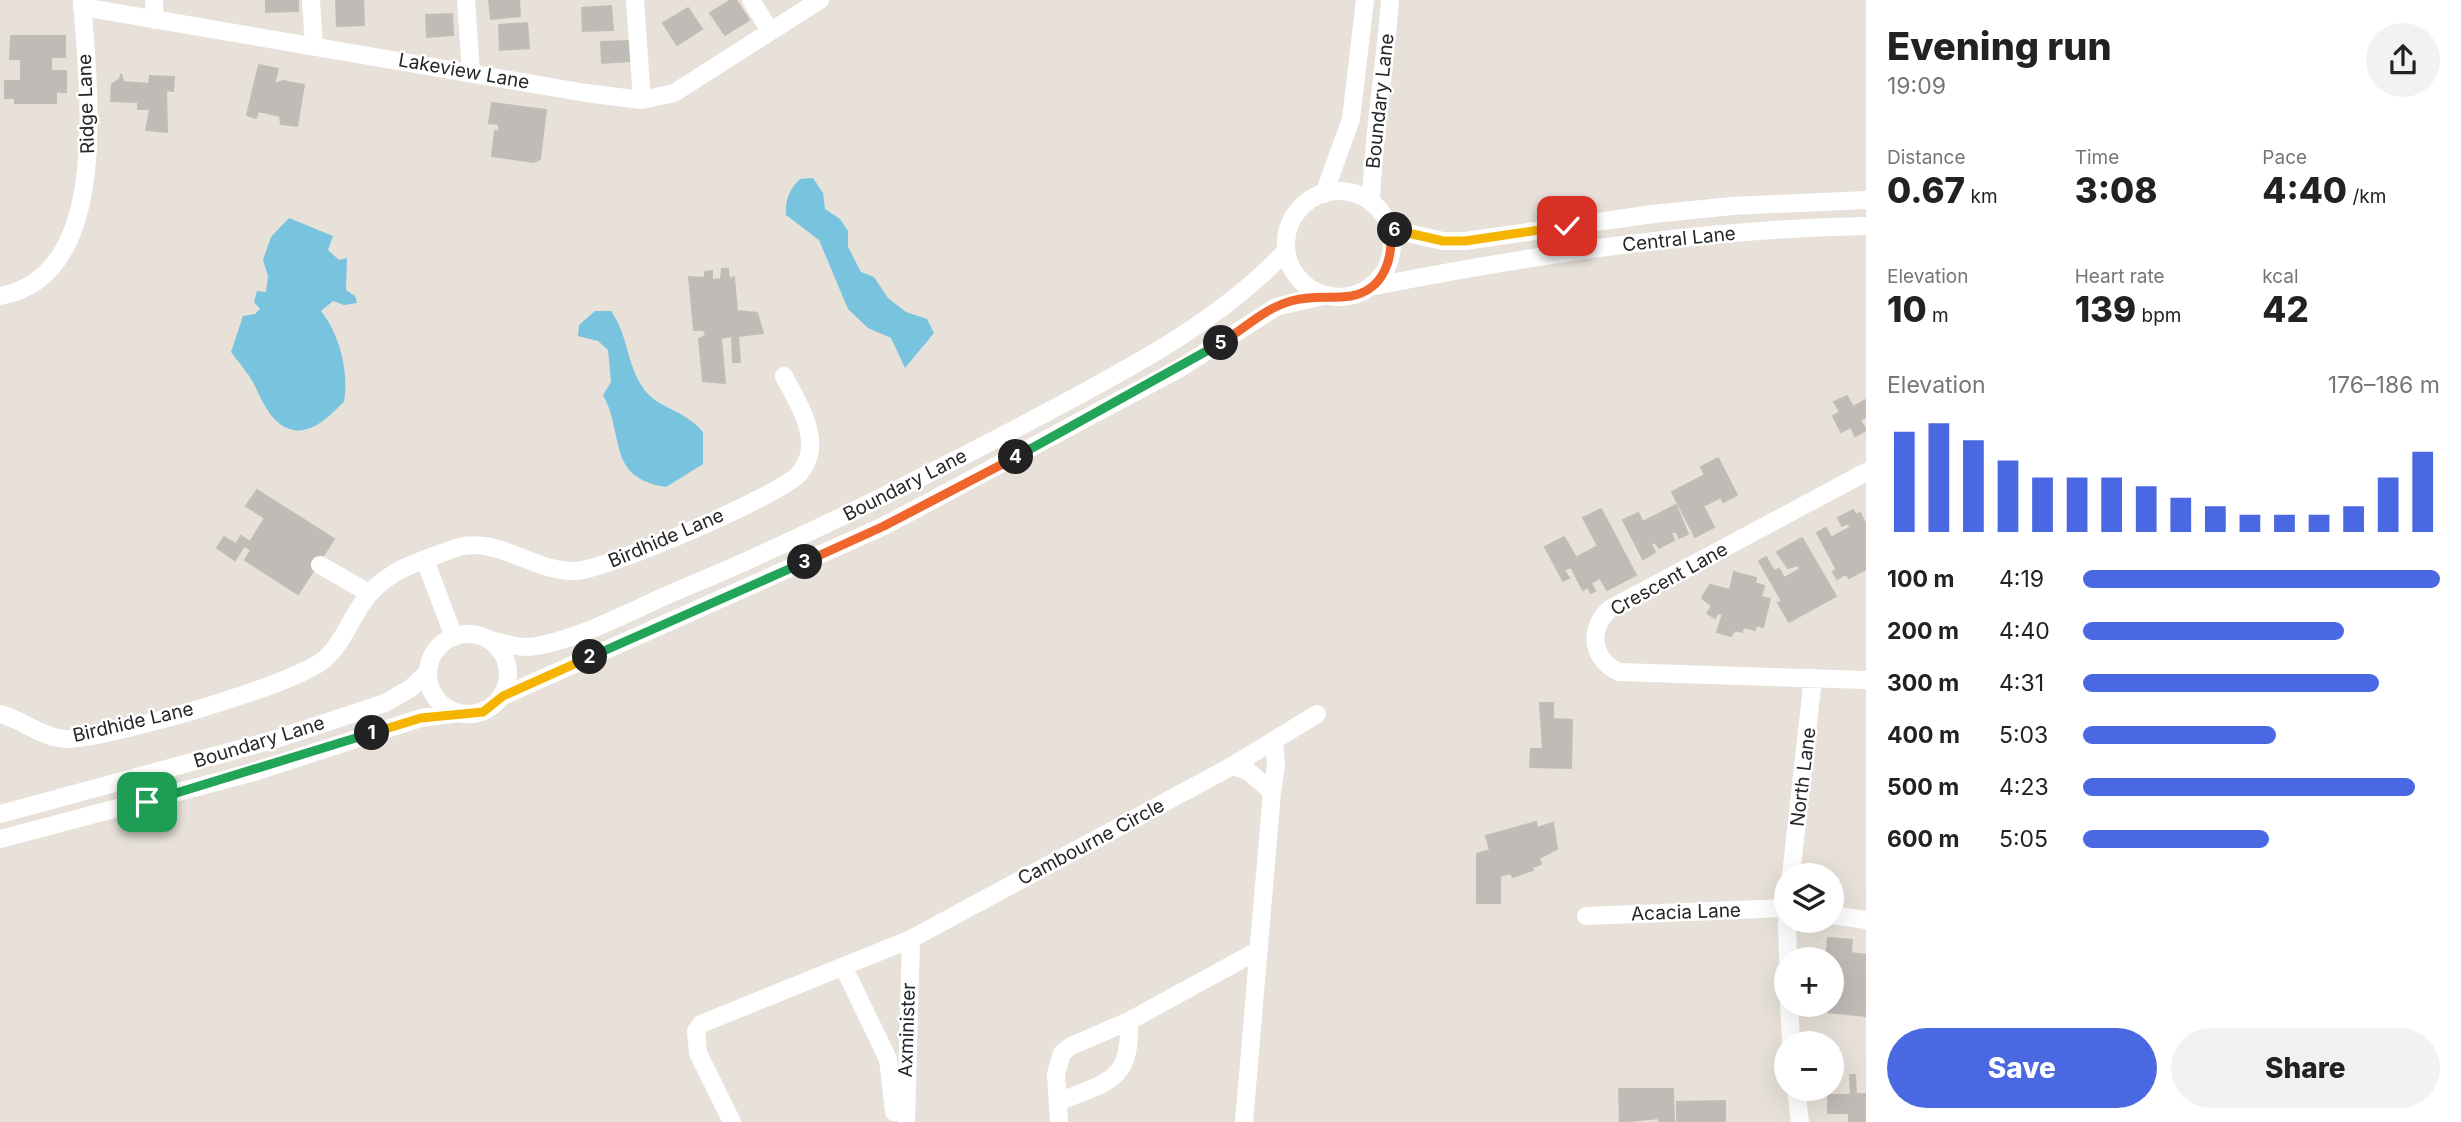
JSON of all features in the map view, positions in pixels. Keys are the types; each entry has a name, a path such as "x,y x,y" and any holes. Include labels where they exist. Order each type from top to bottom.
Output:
{"street":[{"path":"154,0 155,20"},
{"path":"311,0 314,46"},
{"path":"466,0 471,72"},
{"path":"635,0 642,100"},
{"path":"751,0 770,31"},
{"name":"Lakeview Lane","path":"82,4 155,20 586,93 642,100 674,93 820,0"},
{"name":"Boundary Lane","path":"1324,194 1351,119 1366,0"},
{"name":"Boundary Lane","path":"1371,202 1372,149 1386,57 1390,0"},
{"name":"Ridge Lane","path":"0,296 25,288 52,264 74,230 90,133 82,4"},
{"path":"1324,194 1356,194 1371,202 1390,229 1390,261 1382,276 1370,288 1354,295 1327,295 1303,283 1292,268 1286,251 1287,233 1295,216 1307,202 1324,194"},
{"name":"Central Lane","path":"1390,229 1443,241 1465,241 1653,214 1732,206 1866,200"},
{"name":"Central Lane","path":"1370,288 1604,246 1703,235 1866,226"},
{"name":"Boundary Lane","path":"490,640 513,646 535,647 586,629 716,575 911,484 1069,400 1219,313 1286,251"},
{"name":"Boundary Lane","path":"503,696 884,526 1182,367 1276,307 1291,301 1327,295"},
{"name":"Birdhide Lane","path":"0,714 42,733 70,739 144,723 297,675 326,658 344,635 369,593 382,579 458,547 475,544 558,570 596,567 663,541 765,495 799,474 808,457 809,430 784,376"},
{"name":"Crescent Lane","path":"1866,472 1610,609 1602,616 1595,644 1600,658 1619,672 1866,680"},
{"path":"425,560 454,637"},
{"path":"320,565 369,593"},
{"path":"477,634 490,640 506,659 508,684 503,696 483,712 458,713 436,698 428,672 431,658 438,647 454,637 477,634"},
{"name":"Boundary Lane","path":"0,814 249,747 384,703 411,688 428,672"},
{"name":"North Lane","path":"1792,863 1813,678"},
{"name":"Boundary Lane","path":"0,839 254,772 414,720 458,713"},
{"name":"Cambourne Circle","path":"732,1122 698,1054 695,1031 701,1024 725,1012 844,968 911,939 1232,766 1317,714"},
{"path":"1244,1122 1276,765 1274,740"},
{"path":"1232,766 1248,772 1272,792"},
{"name":"Acacia Lane","path":"1586,916 1774,909"},
{"path":"1844,917 1866,920"},
{"name":"Axminister","path":"906,1122 911,939"},
{"path":"1059,1122 1056,1074 1062,1054 1071,1046 1129,1021 1259,950"},
{"name":"Axminister","path":"844,968 888,1059 894,1122"},
{"path":"1058,1102 1100,1085 1123,1069 1129,1052 1129,1021"},
{"path":"1798,1101 1800,1122"}],"water":[{"path":"813,178 823,193 825,209 840,219 848,231 848,247 861,272 874,277 888,298 906,312 927,319 934,333 905,368 891,338 868,328 848,309 819,240 786,215 787,200 793,187 800,179"},
{"path":"289,218 333,236 328,250 339,260 347,258 346,290 355,296 357,303 344,305 333,301 321,311 342,354 344,402 319,424 304,430 294,430 277,422 265,406 251,378 231,352 243,316 255,314 260,309 254,302 257,291 266,292 268,276 263,260 271,237"},
{"path":"595,311 611,311 622,332 636,375 649,395 689,419 703,432 703,464 666,487 647,482 634,474 620,453 610,410 603,395 611,382 608,350 598,341 578,336 579,325"}],"building":[{"path":"266,0 298,0 298,11 266,12"},
{"path":"336,0 363,0 364,25 337,26"},
{"path":"489,0 519,0 520,16 491,19"},
{"path":"731,0 736,0 749,20 725,35 710,13"},
{"path":"611,6 613,30 583,31 582,8"},
{"path":"688,8 702,29 677,45 663,23"},
{"path":"452,14 453,35 427,37 426,15"},
{"path":"527,23 529,48 500,50 499,25"},
{"path":"11,36 65,36 65,57 51,57 51,71 66,71 66,92 56,92 56,103 15,103 15,98 5,98 5,81 21,81 21,59 10,59"},
{"path":"629,41 630,61 602,63 601,42"},
{"path":"259,65 278,69 274,84 283,81 304,85 297,126 281,124 280,116 258,111 256,118 247,115"},
{"path":"121,74 123,82 149,84 150,76 174,77 173,91 166,90 167,132 146,130 150,109 138,109 138,102 111,101 112,84 120,79"},
{"path":"492,103 546,110 540,159 533,162 492,156 495,131 499,132 499,124 489,123"},
{"path":"722,269 728,269 729,279 734,277 737,311 757,313 763,333 738,336 740,362 733,362 732,336 721,338 725,383 703,381 699,339 706,335 704,330 694,330 689,277 705,278 705,272 712,271 712,280 721,279"},
{"path":"1847,396 1853,407 1866,400 1866,417 1860,420 1866,430 1855,436 1851,427 1841,432 1833,416 1840,412 1834,402"},
{"path":"1718,458 1737,495 1723,502 1721,497 1703,506 1714,527 1695,537 1672,492 1705,475 1701,467"},
{"path":"257,490 334,539 298,594 245,560 251,550 244,546 235,560 217,548 224,537 236,544 241,536 250,542 265,518 246,506"},
{"path":"1676,505 1688,534 1679,538 1676,531 1671,533 1674,540 1659,548 1655,542 1651,544 1655,552 1643,559 1623,520 1638,513 1643,522"},
{"path":"1601,509 1636,575 1607,590 1600,578 1591,583 1595,591 1591,593 1588,587 1583,590 1571,567 1564,570 1569,578 1563,581 1545,547 1564,537 1578,561 1577,557 1598,546 1583,518"},
{"path":"1853,510 1856,515 1860,513 1866,525 1866,569 1849,578 1846,574 1837,579 1833,572 1837,570 1817,533 1826,528 1831,538 1851,527 1848,523 1842,526 1838,518"},
{"path":"1802,538 1836,596 1789,622 1778,603 1782,601 1759,561 1766,557 1774,571 1779,569 1784,578 1800,569 1798,565 1788,568 1777,552"},
{"path":"1734,572 1756,578 1755,583 1764,586 1761,597 1770,599 1763,627 1756,625 1755,630 1743,627 1742,632 1735,630 1731,636 1717,632 1723,614 1718,613 1715,618 1707,613 1712,606 1702,598 1710,585 1730,590"},
{"path":"1540,703 1553,703 1553,719 1572,720 1571,768 1530,767 1531,749 1543,749"},
{"path":"1536,822 1537,828 1553,823 1557,849 1539,858 1541,864 1532,867 1533,870 1513,877 1510,873 1500,876 1500,903 1477,903 1477,854 1490,850 1486,836"},
{"path":"1828,938 1852,940 1851,953 1866,955 1866,1016 1844,1014 1844,947 1827,947"},
{"path":"1850,1075 1855,1075 1856,1094 1866,1094 1866,1122 1849,1122 1849,1113 1828,1113 1828,1101 1844,1101 1844,1095 1851,1095"},
{"path":"1619,1089 1673,1089 1674,1122 1659,1122 1659,1118 1620,1122"},
{"path":"1725,1101 1725,1122 1677,1122 1677,1102"}],"route":[{"path":"147,802 254,772 421,718 483,712 503,696 884,526 1182,367 1276,307 1291,301 1327,295 1354,295 1370,288 1382,276 1390,261 1390,229 1443,241 1465,241 1567,226"}]}
